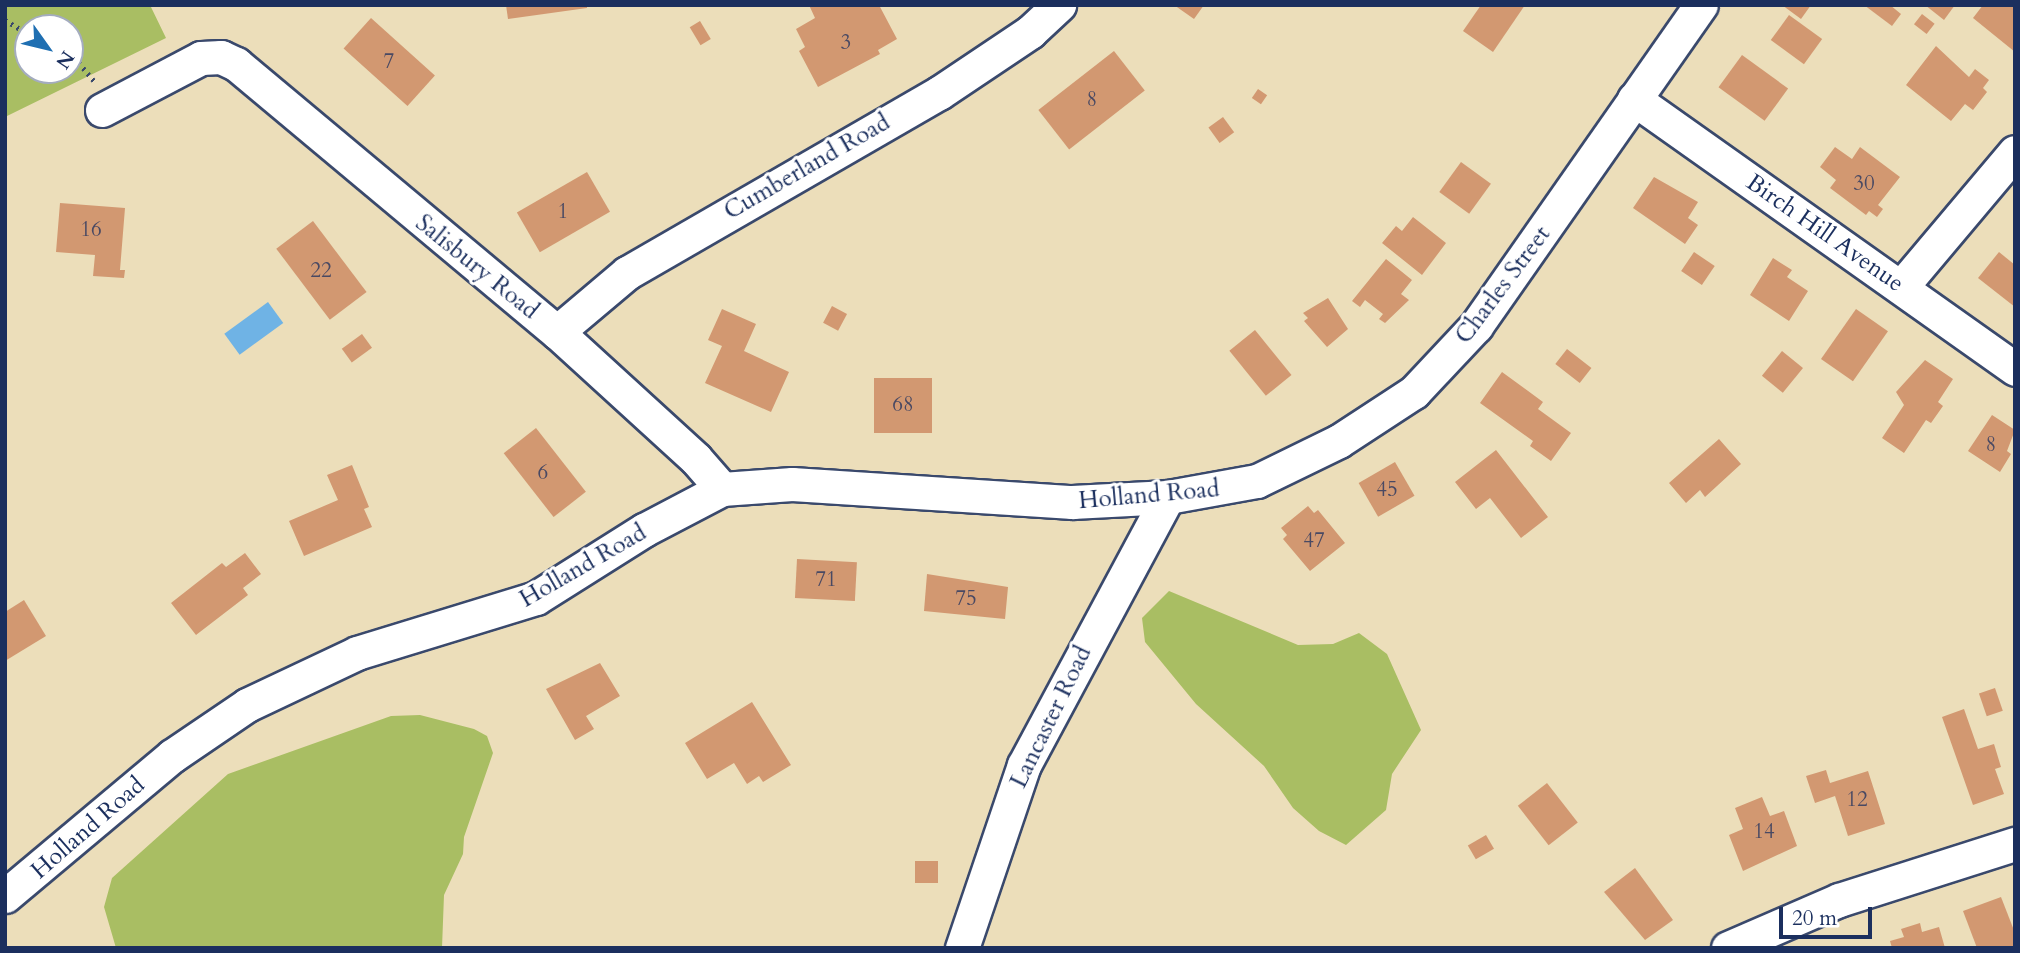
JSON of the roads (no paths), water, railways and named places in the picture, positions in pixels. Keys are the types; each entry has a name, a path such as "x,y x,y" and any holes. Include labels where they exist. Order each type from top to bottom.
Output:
{"street":[{"name":"Cumberland Road","path":"557,332 627,273 939,93 1030,32 1059,5"},
{"name":"Charles Street","path":"1235,488 1339,441 1399,403 1428,379 1483,316 1701,5"},
{"name":"Salisbury Road","path":"102,110 196,61 221,57 245,70 557,332 696,459 722,489"},
{"name":"Birch Hill Avenue","path":"1634,99 1902,286 2015,369"},
{"path":"1902,286 2015,152"},
{"name":"Holland Road","path":"5,896 172,756 247,705 357,653 536,598 644,530 722,489 792,484 1072,502 1168,498 1235,488"},
{"name":"Lancaster Road","path":"962,948 1029,753 1168,498"},
{"path":"1728,948 1839,900 2015,844"}],"water":[{"path":"268,302 283,323 240,355 224,334"}]}
